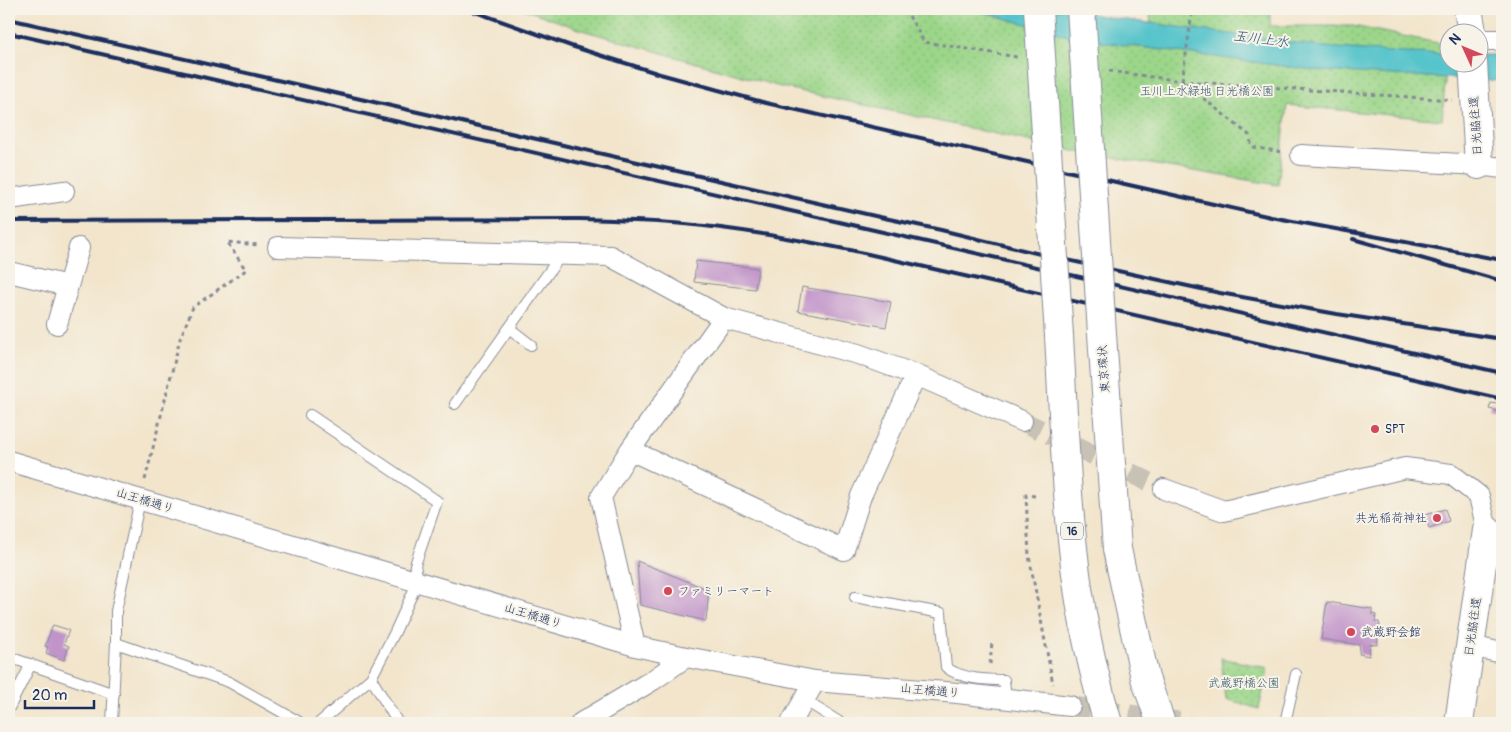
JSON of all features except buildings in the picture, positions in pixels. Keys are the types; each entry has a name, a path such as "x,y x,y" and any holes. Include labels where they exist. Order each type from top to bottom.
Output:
{"main road":[{"name":"16","path":"1038,9 1073,548 1084,626 1108,723"},
{"name":"東京環状","path":"1081,9 1117,550 1145,678 1161,723"},
{"path":"1468,9 1470,22"},
{"name":"日光脇往還","path":"1474,84 1490,166"},
{"name":"日光脇往還","path":"1458,723 1471,646 1495,532"}],"street":[{"path":"1488,40 1502,40"},
{"path":"1302,155 1490,166"},
{"path":"9,199 64,191"},
{"path":"278,247 610,256 724,318 858,354 916,375 1022,421"},
{"path":"58,324 79,248"},
{"path":"9,272 68,286"},
{"path":"635,646 600,497 630,450 724,318"},
{"path":"630,450 844,550 861,496 916,375"},
{"name":"山王橋通り","path":"9,461 635,646 686,658 815,681 1006,698 1064,709"},
{"path":"1164,489 1224,512 1405,468 1451,474 1479,496 1495,532"},
{"path":"1471,646 1502,653"},
{"path":"581,723 686,658"},
{"path":"791,723 815,681"}],"lane":[{"path":"455,404 561,255"},
{"path":"509,328 531,345"},
{"path":"310,415 437,501 415,565 418,581 395,632 371,678 319,723"},
{"path":"112,723 116,611 140,500"},
{"path":"855,597 941,613 946,666 952,673 988,680 1004,680 1006,698"},
{"path":"116,643 229,682 301,723"},
{"path":"9,657 114,694"},
{"path":"9,708 31,664"},
{"path":"1285,723 1296,674"},
{"path":"371,678 398,723"},
{"path":"804,700 841,723"}],"path":[{"path":"905,9 924,42 1021,57"},
{"path":"1182,81 1192,13"},
{"path":"1108,71 1182,81 1474,84"},
{"path":"1182,81 1249,135 1252,147 1302,155"},
{"path":"140,500 180,339 193,307 246,270 227,242 278,247"},
{"path":"1035,496 1026,495 1029,556 1064,709"}],"green space":[{"name":"玉川上水緑地 日光橋公園","path":"524,9 1041,9 1151,32 1150,9 1270,9 1270,26 1353,26 1438,43 1438,72 1446,72 1442,120 1287,105 1278,185 1078,152 777,86 582,30"},
{"name":"武蔵野橋公園","path":"1221,658 1268,668 1259,709 1226,699"}],"water":[{"name":"玉川上水","path":"972,9 1065,9 1113,18 1325,47 1438,54 1438,72 1488,72 1488,55 1502,55 1502,81 1321,71 1079,39"}],"tunnel":[{"path":"1022,421 1164,489"},
{"path":"1070,706 1189,723"}],"railway":[{"path":"467,9 571,46 660,74 766,103 1271,217 1502,260"},
{"path":"9,19 1044,255 1220,293 1337,314 1502,339"},
{"path":"9,33 1502,373"},
{"path":"9,221 578,219 706,226 770,235 855,251 1502,399"},
{"path":"1353,239 1502,281"}],"place":[{"name":"SPT","path":"1375,429"},
{"name":"共光稲荷神社","path":"1437,518"},
{"name":"ファミリーマート","path":"668,591"},
{"name":"武蔵野会館","path":"1351,632"}]}
